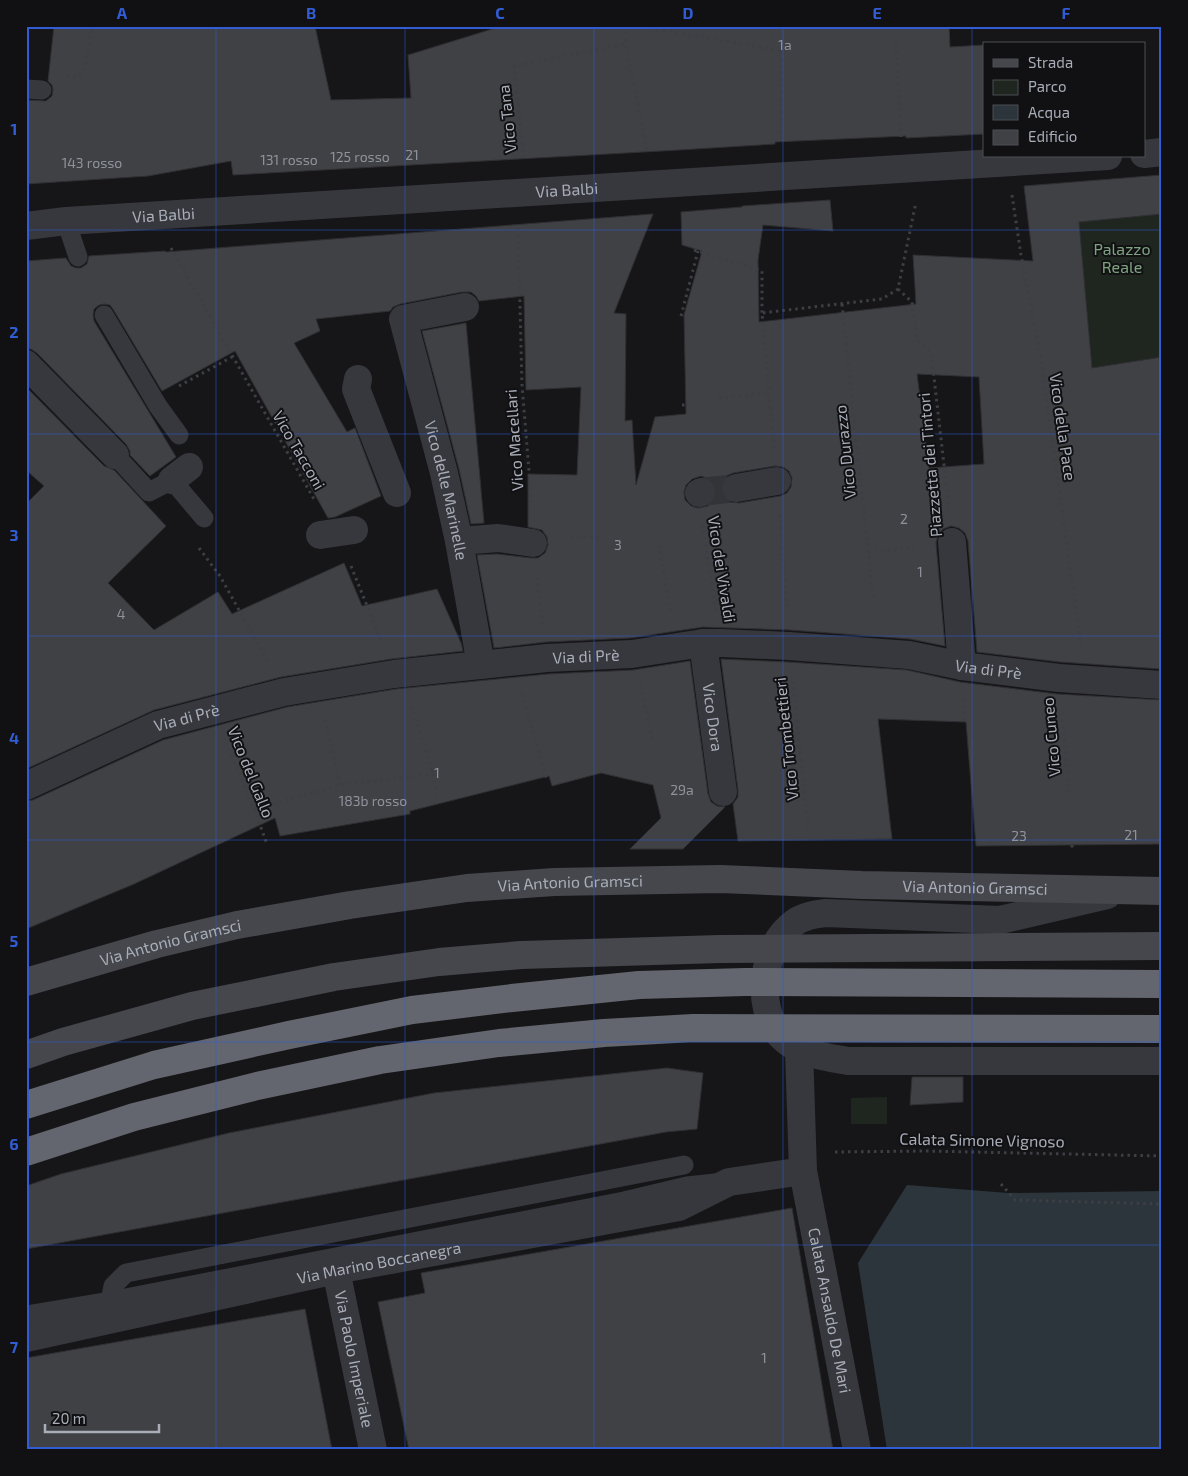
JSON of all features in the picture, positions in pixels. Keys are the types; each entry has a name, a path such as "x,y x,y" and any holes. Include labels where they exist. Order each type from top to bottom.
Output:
{"highway":[{"path":"26,1105 154,1065 289,1035 412,1010 512,998 639,985 745,982 1162,984"},
{"path":"26,1152 134,1118 257,1086 380,1060 499,1043 604,1033 693,1028 1162,1028"}],"main road":[{"name":"Via Antonio Gramsci","path":"26,982 157,944 237,925 350,905 467,888 554,882 720,879 862,885 1162,890"},
{"path":"26,1055 63,1042 192,1006 344,976 439,962 521,955 703,950 1162,946"}],"street":[{"path":"1146,154 1162,152"},
{"name":"Via Balbi","path":"48,223 345,203 522,194 649,184 973,174 1093,158"},
{"name":"Vico delle Marinelle","path":"465,307 403,319 444,473 459,541 481,664"},
{"path":"26,364 114,455"},
{"path":"358,379 356,389 397,493"},
{"path":"736,488 777,481"},
{"path":"320,535 354,530"},
{"path":"459,541 498,538 533,543"},
{"path":"952,542 962,666"},
{"name":"Via di Prè","path":"26,786 158,725 284,692 398,674 481,664 547,658 632,654 676,646 712,643 789,646 909,655 962,666 1072,679 1162,684"},
{"name":"Vico Dora","path":"712,643 723,792"},
{"name":"Via Antonio Gramsci","path":"1126,890 1000,920 826,913 811,915 790,926 779,938 772,950 767,973 766,1008 781,1036 799,1050 822,1057 848,1061 1162,1061"},
{"name":"Calata Ansaldo De Mari","path":"799,1050 802,1163 857,1450"},
{"name":"Via Marino Boccanegra","path":"26,1338 336,1270 679,1207 729,1182 802,1163"},
{"name":"Via Paolo Imperiale","path":"336,1270 373,1450"}],"lane":[{"path":"48,223 78,257"},
{"path":"104,315 158,406 179,435"},
{"path":"114,455 149,492 180,474 204,518"},
{"path":"110,1300 113,1286 126,1273 684,1165"},
{"path":"26,1314 110,1300 624,1201 687,1186 729,1182"}],"path":[{"path":"86,68 92,26"},
{"path":"624,26 648,158"},
{"path":"637,26 783,51 781,151"},
{"name":"Vico Tana","path":"524,165 514,66 626,44"},
{"path":"896,44 901,145"},
{"name":"Vico della Pace","path":"1011,189 1021,256 1040,353 1072,679"},
{"path":"681,316 696,251 762,271 762,316 882,299 898,289 916,198"},
{"name":"Vico Macellari","path":"518,219 522,385 533,543 547,658"},
{"name":"Vico Tacconi","path":"169,244 318,508"},
{"name":"Piazzetta dei Tintori","path":"868,553 952,542 931,351 917,340 912,302 898,289"},
{"name":"Vico Durazzo","path":"842,304 872,598"},
{"path":"208,370 232,357"},
{"path":"719,398 768,393"},
{"name":"Vico dei Vivaldi","path":"700,501 712,643"},
{"path":"571,536 600,537"},
{"path":"659,545 676,646"},
{"path":"350,564 398,674 433,774 437,797"},
{"path":"220,576 284,692"},
{"name":"Vico Trombettieri","path":"789,646 808,828"},
{"path":"632,654 653,741"},
{"path":"513,661 547,780"},
{"name":"Vico Cuneo","path":"1069,794 1072,679"},
{"path":"318,687 340,785"},
{"name":"Vico del Gallo","path":"210,711 218,724 254,809 266,844"},
{"path":"254,809 340,785 433,774"},
{"name":"Calata Simone Vignoso","path":"802,1163 924,1151 1162,1156"},
{"path":"1001,1184 1015,1200 1162,1204"}],"green space":[{"name":"Palazzo Reale","path":"1162,214 1162,357 1081,370 1087,315 1079,222"},
{"path":"887,1097 887,1124 851,1124 851,1098"}],"water":[{"path":"907,1185 1008,1193 1162,1191 1162,1450 887,1450 858,1263"}],"building":[{"path":"54,26 315,26 331,100 411,98 408,55 502,26 949,26 950,47 983,45 983,134 775,142 775,144 679,150 233,175 231,161 148,176 26,184 26,100 46,101 52,96 52,85 48,81"},
{"path":"1162,175 1162,214 1079,222 1092,368 1162,357 1162,669 1060,662 977,652 968,541 965,533 959,528 951,526 943,529 938,535 936,543 945,646 910,639 790,630 703,627 630,638 546,642 494,648 477,555 497,554 538,558 545,553 548,545 547,537 542,530 528,527 528,474 577,475 581,387 526,390 524,296 479,301 471,292 462,292 400,304 393,307 390,311 316,319 320,331 294,343 347,432 355,428 381,496 335,517 328,518 235,351 162,391 110,305 99,305 94,309 94,321 176,457 150,476 130,455 126,444 37,353 31,349 26,349 26,261 66,258 71,266 81,268 87,264 89,256 166,252 653,214 614,313 626,314 625,421 632,420 636,485 655,417 686,414 684,315 702,251 682,245 681,212 830,200 833,231 763,225 758,260 759,322 916,304 913,255 1033,261 1024,186","holes":["917,374 979,377 984,464 929,468","775,466 783,467 789,471 792,478 791,487 787,493 780,496 739,503 730,502 724,498 721,491 721,483 726,476 733,473","701,476 709,479 715,485 716,493 714,500 708,506 698,508 691,506 685,500 684,492 686,485 692,479"]},
{"path":"466,323 484,523 471,524 459,469 422,331"},
{"path":"26,387 104,466 114,470 166,526 108,583 154,630 218,592 232,614 344,563 362,606 437,589 463,651 391,659 281,677 154,710 26,769 26,504 44,486 26,470"},
{"path":"721,659 907,670 960,682 1057,694 1162,700 1162,844 976,846 966,722 878,719 892,839 738,841 733,804 738,797 738,790"},
{"path":"690,661 708,794 711,802 717,806 725,807 683,849 630,849 661,818 653,785 601,773 552,786 549,776 410,811 410,814 280,836 275,818 134,884 26,929 26,801 33,800 163,740 287,707 396,689 548,674 633,670"},
{"path":"667,1068 703,1073 697,1129 666,1132 26,1249 26,1186 61,1174 229,1133 434,1093"},
{"path":"912,1077 963,1077 963,1102 910,1105"},
{"path":"792,1208 833,1450 409,1450 378,1302 425,1293 421,1273"},
{"path":"305,1309 332,1450 26,1450 26,1358"}],"tunnel":[{"path":"701,492 736,488"}]}
